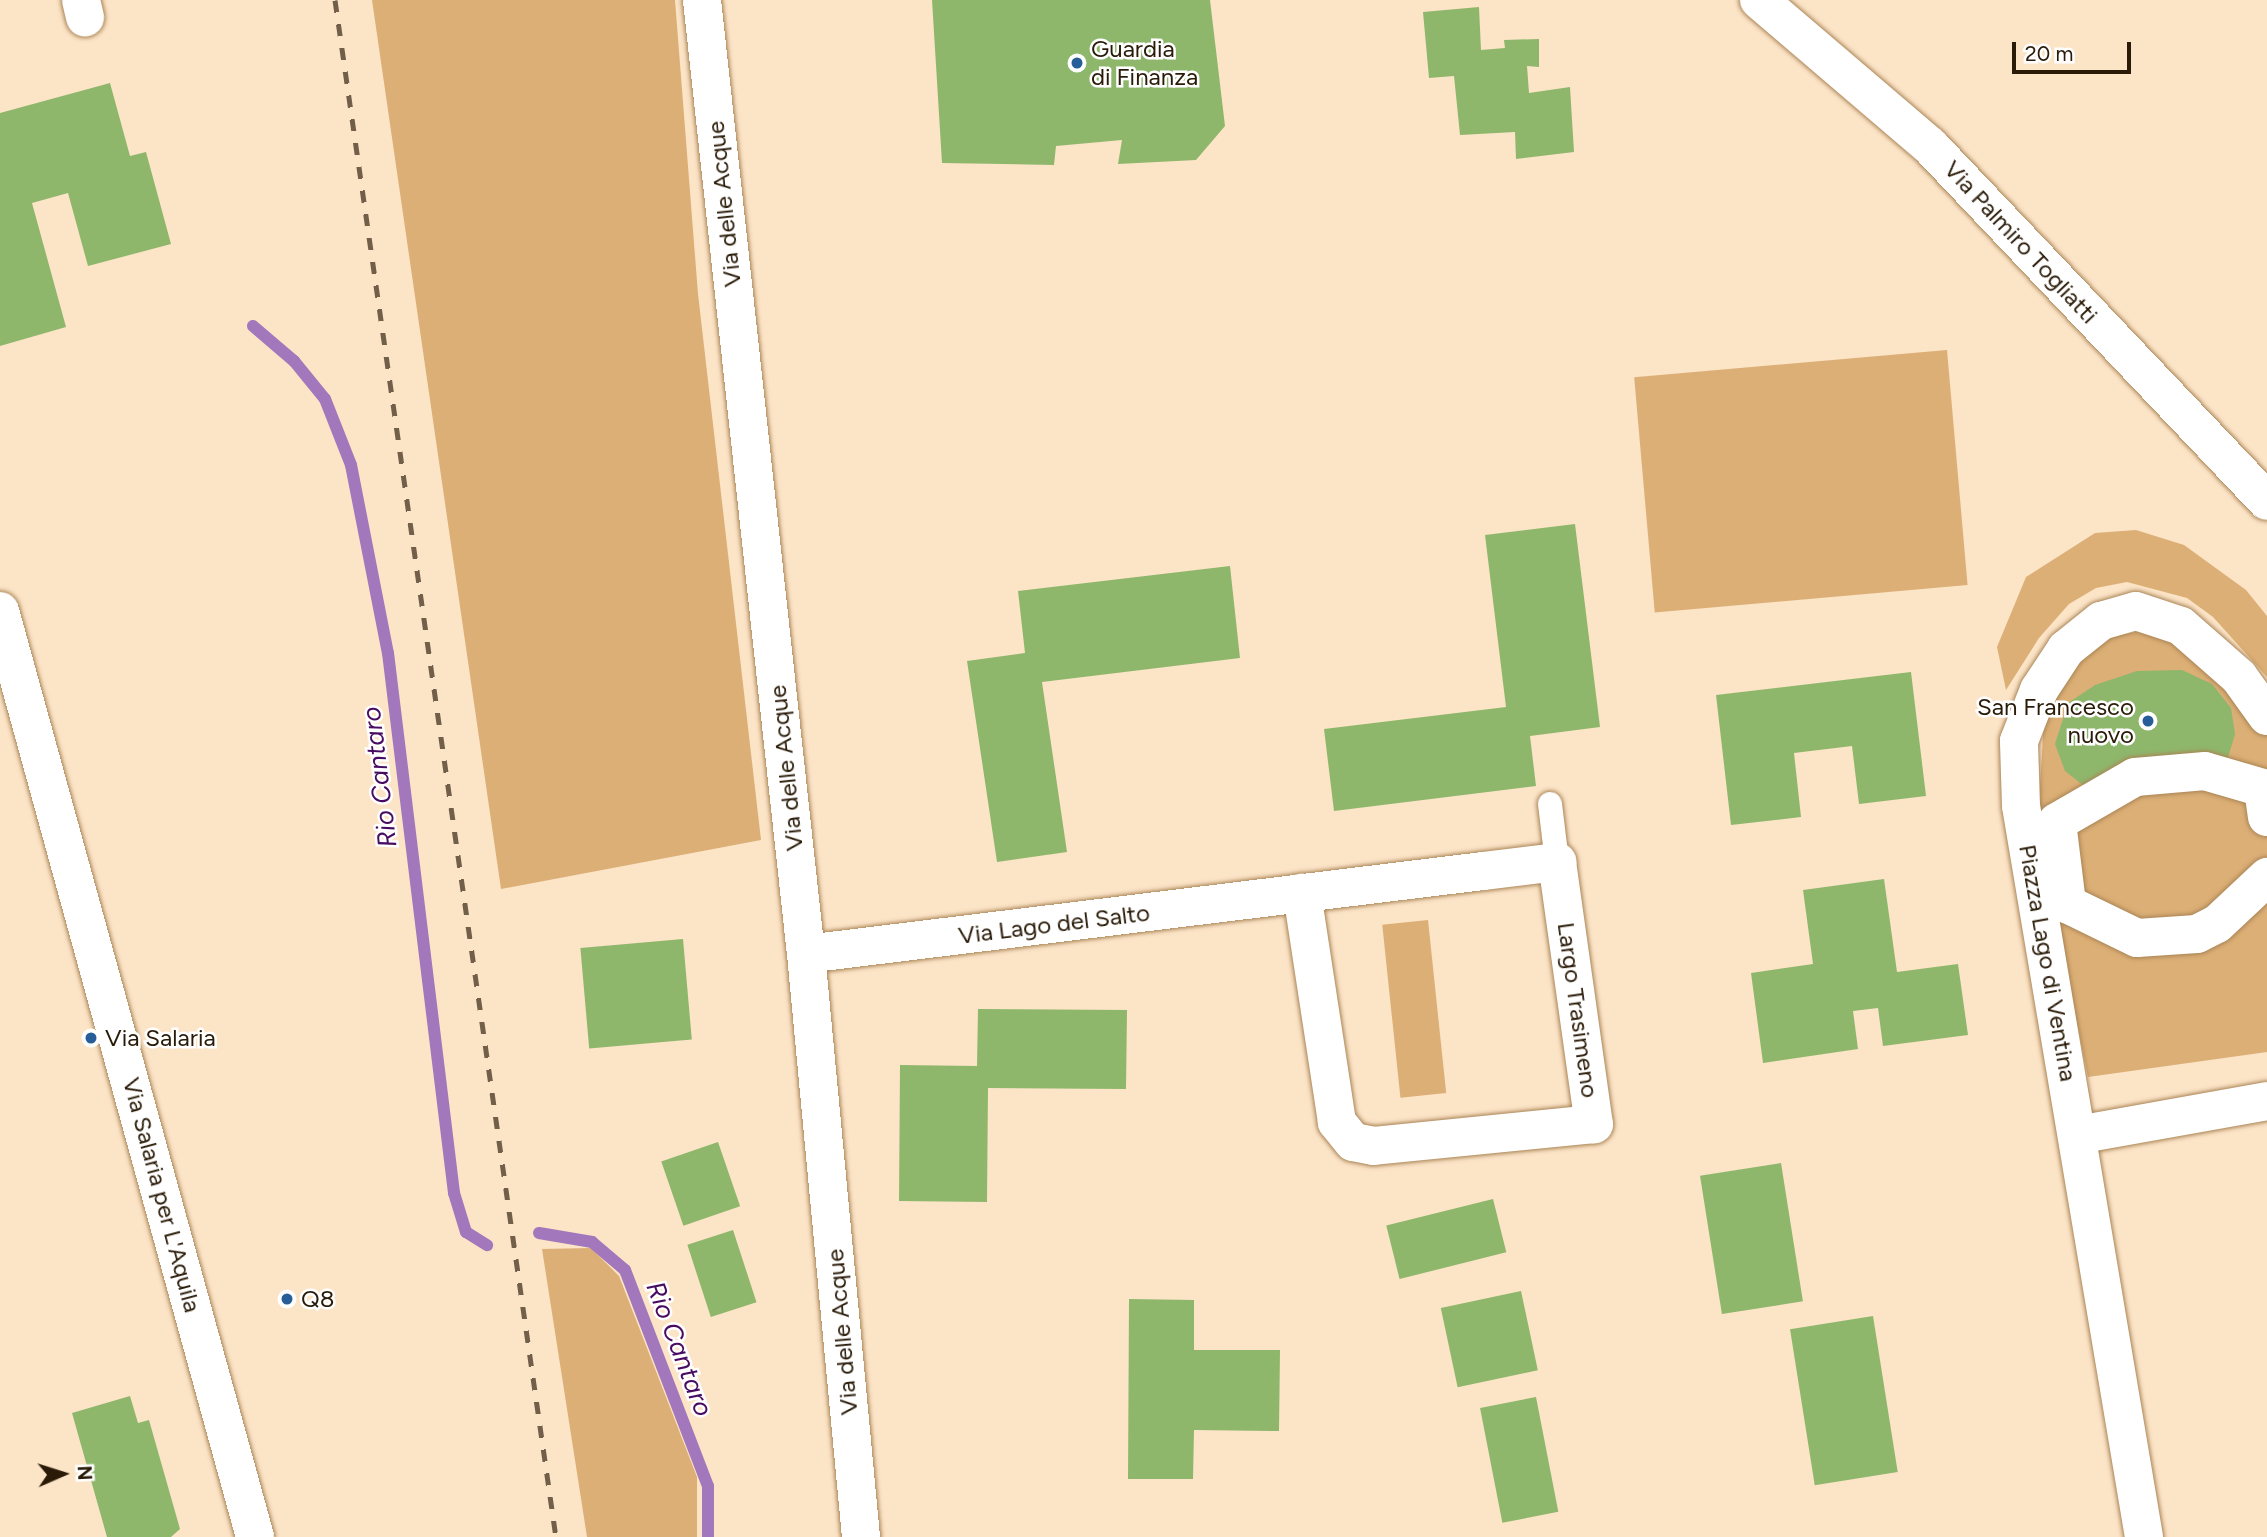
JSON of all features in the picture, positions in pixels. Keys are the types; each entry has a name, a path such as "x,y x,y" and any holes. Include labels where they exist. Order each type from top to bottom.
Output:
{"street":[{"name":"Via delle Acque","path":"702,0 806,954 861,1537"},
{"name":"Via Palmiro Togliatti","path":"1759,0 1930,146 2267,501"},
{"name":"Via Salaria per L'Aquila","path":"0,611 255,1537"},
{"name":"Piazza Lago di Ventina","path":"2144,1537 2021,806 2019,741 2039,690 2066,649 2101,621 2136,611 2180,626 2239,677 2267,716"},
{"path":"2267,817 2263,788 2205,771 2135,776 2057,822 2067,904 2137,938 2197,934 2217,923 2267,877"},
{"path":"1302,893 1557,862"},
{"name":"Largo Trasimeno","path":"1302,893 1337,1122 1353,1142 1374,1146 1594,1124 1557,862"},
{"name":"Via Lago del Salto","path":"806,954 1302,893"},
{"path":"2077,1135 2267,1101"}],"lane":[{"path":"1550,804 1557,862"}],"shaded area":[{"path":"372,0 675,0 698,294 761,840 501,889"},
{"path":"1947,350 1968,585 1655,612 1634,377"},
{"path":"2136,530 2184,545 2246,590 2267,616 2267,677 2213,617 2187,598 2127,582 2096,588 2069,604 2039,638 2006,690 1997,647 2026,577 2095,533"},
{"path":"2136,632 2169,636 2209,662 2267,735 2267,1052 2088,1077 2055,916 2039,803 2044,719 2074,665 2110,637"},
{"path":"1428,920 1446,1093 1400,1098 1382,925"},
{"path":"591,1248 619,1276 697,1477 697,1537 587,1537 542,1249"}],"building":[{"name":"Guardia di Finanza","path":"932,0 1210,0 1225,126 1196,160 1118,164 1122,140 1056,146 1054,165 942,163"},
{"path":"1479,7 1481,50 1505,48 1504,40 1539,39 1539,67 1527,66 1529,93 1570,87 1574,152 1516,159 1515,132 1460,135 1454,76 1429,78 1423,12"},
{"path":"110,83 130,156 146,152 171,244 88,266 68,193 32,203 66,327 0,346 0,113"},
{"path":"1575,524 1600,727 1530,736 1536,786 1334,811 1324,729 1506,707 1485,535"},
{"path":"1230,566 1240,658 1042,682 1067,852 997,862 967,661 1025,653 1018,591"},
{"name":"San Francesco nuovo","path":"2182,670 2212,684 2231,708 2235,734 2227,761 2088,789 2065,771 2055,744 2068,703 2095,685 2137,671"},
{"path":"1911,672 1926,796 1859,804 1852,746 1794,753 1801,817 1731,825 1716,695"},
{"path":"1884,879 1897,972 1958,964 1968,1035 1883,1046 1878,1008 1853,1011 1858,1049 1763,1063 1751,973 1813,964 1803,890"},
{"path":"683,939 692,1040 589,1049 580,948"},
{"path":"978,1009 1127,1010 1126,1089 988,1088 987,1202 899,1201 900,1065 977,1066"},
{"path":"718,1142 740,1206 683,1226 661,1162"},
{"path":"1781,1163 1803,1301 1722,1314 1700,1176"},
{"path":"1493,1199 1506,1252 1400,1279 1386,1226"},
{"path":"733,1230 756,1302 711,1317 687,1245"},
{"path":"1521,1291 1538,1370 1458,1387 1441,1308"},
{"path":"1129,1299 1194,1300 1194,1350 1280,1350 1279,1431 1194,1430 1193,1479 1128,1479"},
{"path":"1873,1316 1898,1472 1815,1485 1790,1329"},
{"path":"130,1396 138,1423 149,1420 180,1529 171,1537 107,1537 72,1413"},
{"path":"1536,1397 1558,1512 1502,1523 1480,1408"}],"waterway":[{"name":"Rio Cantaro","path":"253,326 294,361 325,399 351,465 388,653 454,1193 466,1232 487,1245"},
{"name":"Rio Cantaro","path":"539,1233 592,1242 625,1270 708,1486 708,1537"}],"railway":[{"path":"335,0 556,1537"}],"place":[{"name":"Guardia di Finanza","path":"1077,63"},
{"name":"San Francesco nuovo","path":"2148,721"},
{"name":"Via Salaria","path":"91,1038"},
{"name":"Q8","path":"287,1299"}]}
